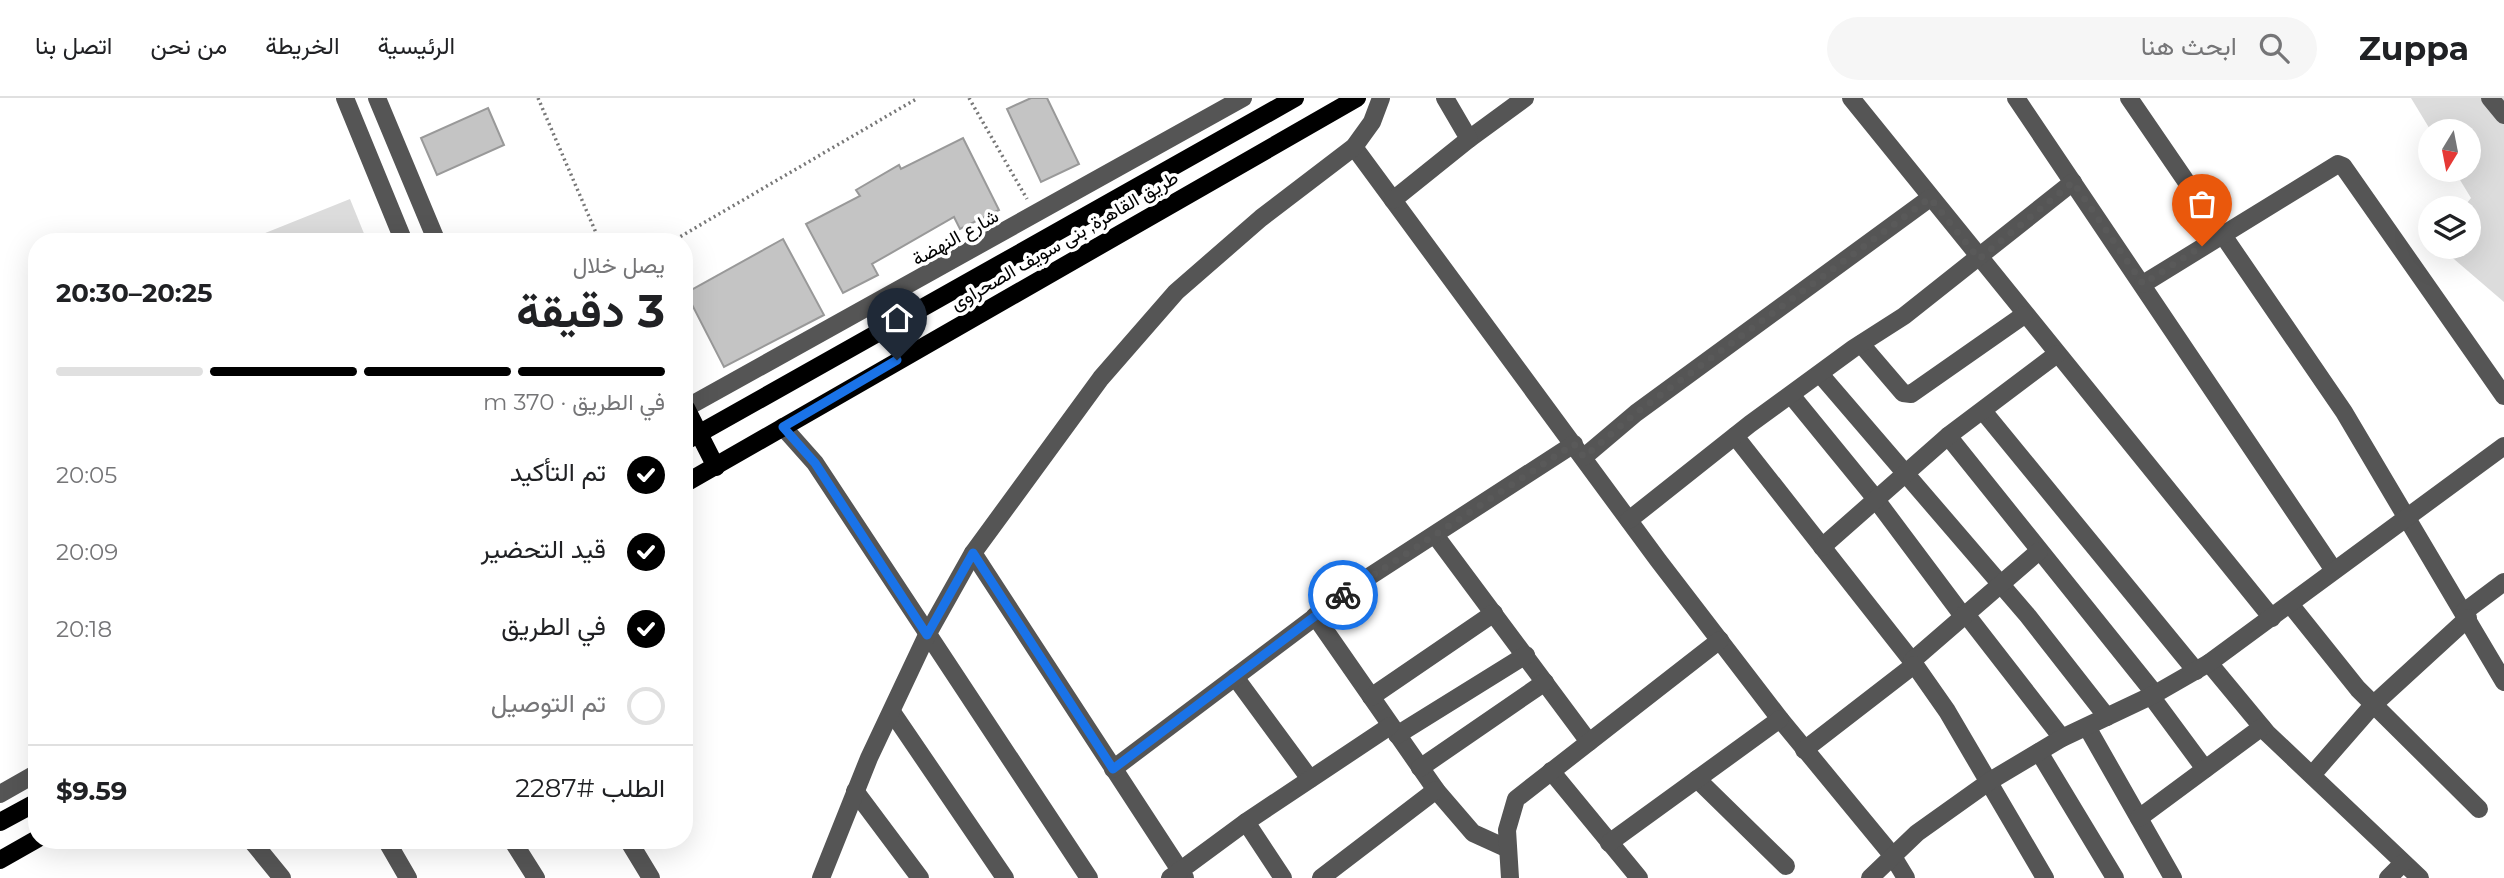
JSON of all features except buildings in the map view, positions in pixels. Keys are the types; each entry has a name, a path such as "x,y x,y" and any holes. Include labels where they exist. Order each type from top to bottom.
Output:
{"main road":[{"name":"طريق القاهرة, بنى سويف الصحراوى","path":"693,437 1295,98"},
{"name":"طريق القاهرة, بنى سويف الصحراوى","path":"693,479 1357,98"},
{"path":"693,439 716,467"},
{"path":"0,822 28,807"},
{"path":"0,860 28,844"}],"street":[{"path":"345,98 400,233"},
{"path":"377,98 433,233"},
{"name":"شارع النهضة","path":"693,405 1243,98"},
{"path":"821,878 856,791 927,635 973,553 1101,378 1176,292 1261,218 1354,147 1371,122 1381,98"},
{"path":"1445,98 1469,139"},
{"path":"1393,200 1525,98"},
{"path":"1851,98 2272,618"},
{"path":"2016,98 2333,569"},
{"path":"2129,98 2344,412 2504,682"},
{"path":"2490,98 2504,116"},
{"path":"1354,147 1629,520 1804,750 1892,855 1906,878"},
{"path":"2143,284 2332,166 2343,166 2504,396"},
{"path":"1629,520 1735,436 1979,259 2073,182"},
{"path":"1113,769 1364,580 1636,413 1930,198"},
{"path":"1861,344 1903,393 1911,394 2024,315"},
{"path":"1822,547 1948,436 2057,355"},
{"path":"1820,373 2001,584 2107,717"},
{"path":"1791,395 2062,738"},
{"path":"1983,411 2202,667 2420,878"},
{"path":"783,427 815,463 1089,878"},
{"path":"1735,436 1913,663 1990,781 2045,878"},
{"path":"1948,436 2153,695 2205,769"},
{"path":"1870,878 1917,833 1990,781 2062,738 2153,695 2202,667 2504,446"},
{"path":"1435,535 1589,742"},
{"path":"1804,750 1913,663 1964,614 2039,551"},
{"path":"973,553 1113,769 1178,876 1246,822 1310,779 1526,655"},
{"path":"2312,775 2373,705 2465,615 2504,582"},
{"path":"2290,604 2373,705 2479,808"},
{"path":"1371,697 1494,613"},
{"path":"1315,616 1436,790 1473,833 1506,848"},
{"path":"1510,878 1506,848 1507,830 1516,799 1720,640"},
{"path":"1235,677 1310,779"},
{"path":"1420,768 1545,682"},
{"path":"892,712 1005,878"},
{"path":"1609,843 1780,719"},
{"path":"2087,727 2173,878"},
{"path":"2139,818 2262,727"},
{"path":"2039,752 2115,878"},
{"path":"1551,771 1609,843 1631,876"},
{"path":"0,794 28,778"},
{"path":"1697,779 1786,866"},
{"path":"1321,878 1343,872 1436,790"},
{"path":"856,791 920,878"},
{"path":"1246,822 1283,878"},
{"path":"258,849 282,878"},
{"path":"391,849 408,878"},
{"path":"518,849 536,878"},
{"path":"633,849 651,878"},
{"path":"2388,878 2403,863"}],"path":[{"path":"538,98 596,233"},
{"path":"686,233 918,98"},
{"path":"969,98 1037,215"}],"shaded area":[{"path":"2411,98 2504,98 2504,302 2454,259 2481,259 2481,196 2470,196 2461,182 2482,182 2482,119 2424,119"},
{"path":"350,199 364,233 265,233"}],"way so far":[{"path":"1343,595 1574,444 1584,457 1636,413 1930,198 1979,259 2073,182 2143,284 2202,246"}],"route":[{"path":"897,360 783,427 815,463 927,635 973,553 1113,769 1343,595"}]}
